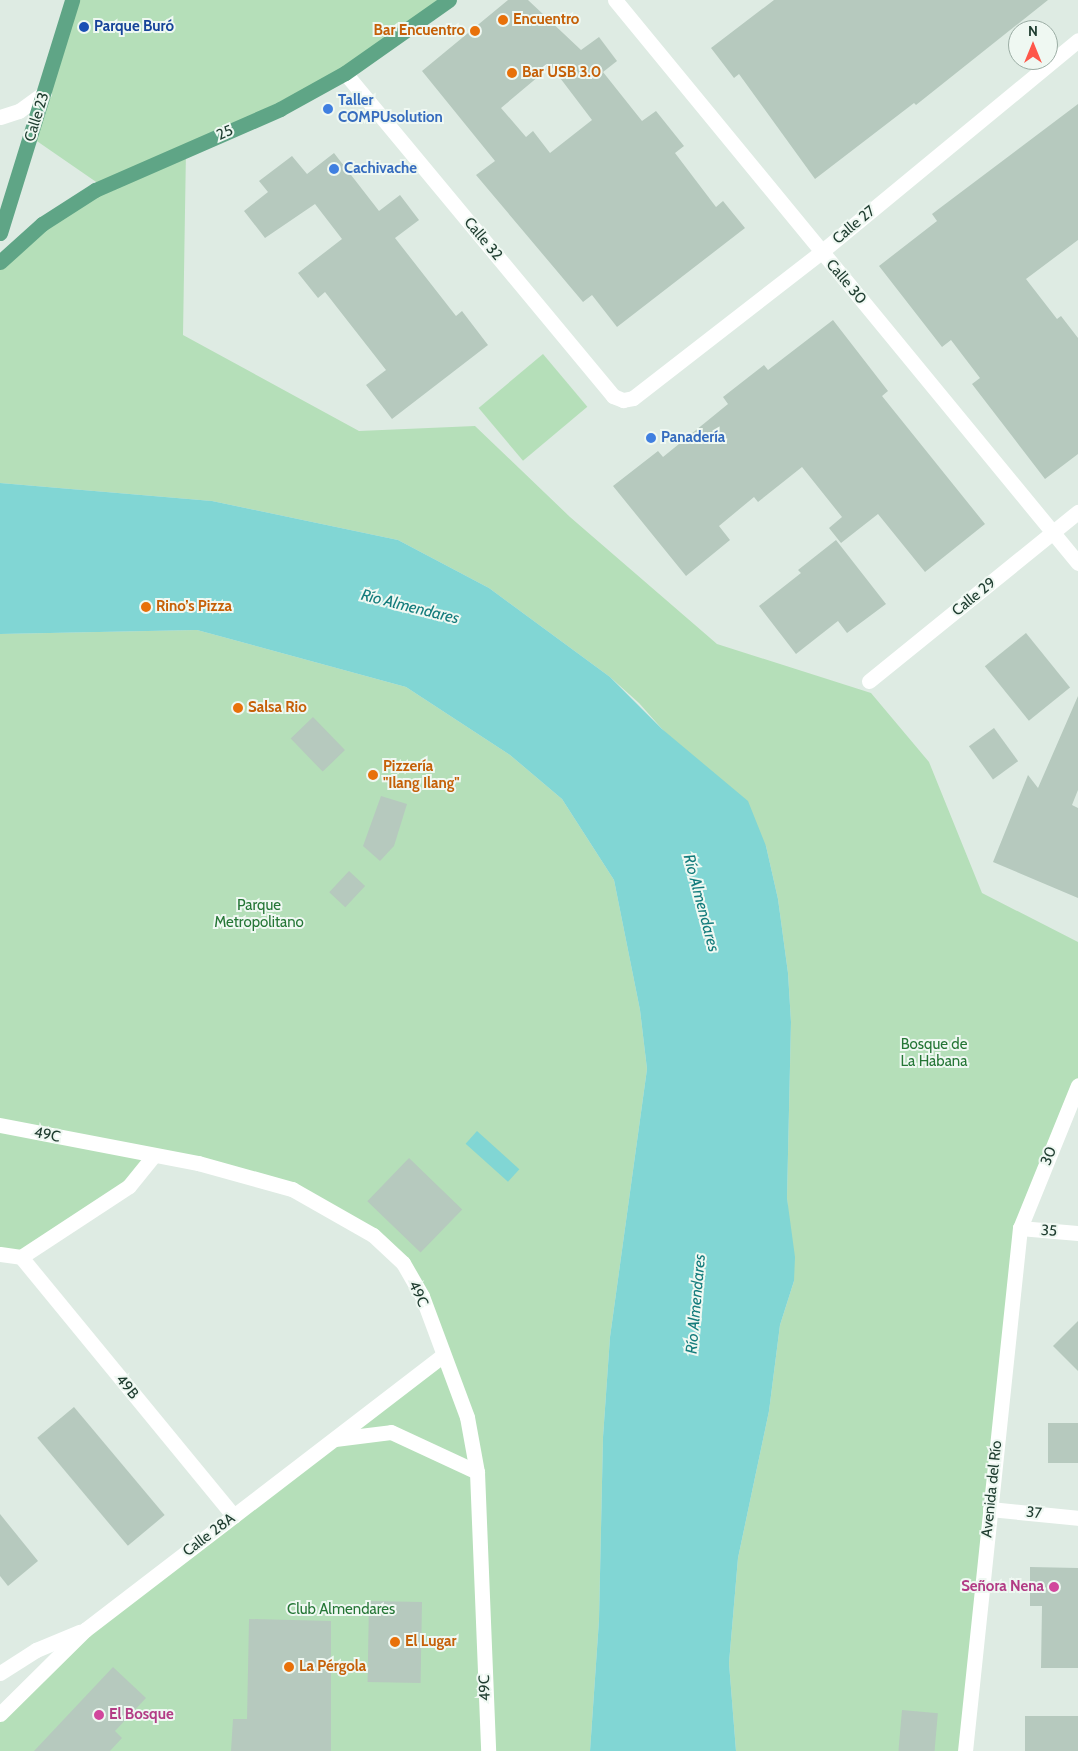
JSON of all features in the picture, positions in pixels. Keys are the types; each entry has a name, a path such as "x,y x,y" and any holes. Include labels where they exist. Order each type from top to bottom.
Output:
{"main road":[{"name":"Calle 23","path":"0,233 72,0"},
{"name":"25","path":"0,262 42,224 95,190 280,110 345,73 449,0"}],"street":[{"name":"Calle 30","path":"615,0 821,252 1055,531 1078,563"},
{"name":"Calle 27","path":"623,400 633,398 821,252 1078,40"},
{"name":"Calle 32","path":"345,73 613,396 623,400"},
{"path":"0,117 19,111 44,93"},
{"name":"Calle 29","path":"869,681 1078,512"},
{"name":"30","path":"1020,1228 1078,1085"},
{"name":"49C","path":"0,1125 153,1156 198,1163 292,1189 374,1234 402,1264 422,1296 442,1356 467,1417 477,1472 488,1751"},
{"path":"0,1254 21,1257 129,1186 153,1156"},
{"name":"35","path":"1020,1228 1078,1233"},
{"name":"Avenida del Río","path":"965,1751 1020,1228"},
{"name":"49B","path":"21,1257 234,1516"},
{"name":"Calle 28A","path":"0,1714 85,1630 442,1356"},
{"path":"334,1439 391,1432 477,1472"},
{"name":"37","path":"990,1509 1078,1518"},
{"name":"Calle 28A","path":"0,1673 36,1650 85,1630"}],"green space":[{"name":"Bosque de La Habana","path":"72,0 449,0 386,47 186,150 183,335 359,431 475,426 570,517 717,644 871,693 929,762 982,893 1078,942 1078,1080 1020,1228 965,1751 736,1751 729,1663 738,1558 769,1411 780,1325 794,1281 787,1198 791,1022 788,973 778,899 766,846 639,703 610,677 489,588 398,540 212,501 0,483 0,262 102,186 31,137"},
{"path":"543,354 587,407 523,461 479,408"},
{"name":"Parque Metropolitano","path":"197,630 406,687 510,755 562,799 614,880 640,1010 647,1069 610,1337 603,1437 599,1620 590,1751 0,1751 0,1714 27,1684 443,1356 403,1263 292,1189 153,1156 129,1186 21,1257 0,1254 0,634"}],"water":[{"name":"Río Almendares","path":"0,483 212,501 398,540 489,588 610,677 662,729 748,801 766,846 778,899 788,973 791,1022 787,1198 795,1257 794,1281 780,1325 769,1411 738,1558 729,1663 736,1751 590,1751 599,1620 603,1437 610,1337 647,1069 640,1010 614,880 562,799 510,755 406,687 197,630 0,634"},
{"path":"477,1131 519,1169 508,1182 466,1144"}],"building":[{"path":"508,0 528,0 581,50 599,37 617,61 603,72 642,121 656,111 684,146 675,153 716,207 723,201 745,228 617,327 592,295 583,302 476,175 495,161 422,71","holes":["551,66 592,120 550,153 533,131 526,137 501,108"]},
{"path":"774,0 1048,0 1023,20 1008,20 1008,32 916,105 914,103 815,179 739,74 734,78 711,48"},
{"path":"1078,104 1078,240 1026,279 1057,319 1061,316 1078,338 1078,454 1045,479 972,384 980,378 951,340 942,347 879,266 937,221 932,214"},
{"path":"334,153 379,211 400,195 419,220 395,238 456,316 462,311 488,345 392,419 366,385 386,370 325,292 318,298 298,273 342,239 315,204 265,238 244,211 268,192 259,181 292,156 307,174"},
{"path":"833,320 888,391 882,396 985,524 925,572 878,514 841,543 829,528 842,517 802,467 758,502 754,497 719,526 730,540 686,576 613,486 658,451 663,457 728,404 723,397 764,365 768,370"},
{"path":"836,540 886,604 847,633 838,621 796,654 759,606 801,573 798,570"},
{"path":"1026,633 1070,687 1029,721 985,666"},
{"path":"1078,696 1078,790 1072,805 1078,808 1078,898 993,862 1028,775 1038,788"},
{"path":"313,717 345,750 323,772 291,739"},
{"path":"994,728 1018,761 993,779 969,746"},
{"path":"381,796 407,804 394,846 380,861 363,846"},
{"path":"349,871 365,886 345,907 329,892"},
{"path":"409,1158 462,1209 421,1253 367,1201"},
{"path":"1078,1321 1078,1371 1053,1346"},
{"path":"74,1407 165,1515 128,1546 37,1438"},
{"path":"1048,1423 1078,1423 1078,1463 1048,1463"},
{"path":"0,1514 38,1561 8,1586 0,1576"},
{"path":"1030,1567 1078,1568 1078,1668 1041,1668 1042,1606 1030,1606"},
{"name":"El Lugar","path":"369,1601 422,1602 421,1683 368,1682"},
{"name":"La Pérgola","path":"249,1619 331,1621 331,1751 231,1751 233,1719 247,1719"},
{"name":"El Bosque","path":"113,1667 146,1698 115,1731 122,1738 110,1751 34,1751"},
{"path":"902,1710 938,1713 935,1751 898,1751"},
{"path":"1025,1716 1078,1716 1078,1751 1025,1751"}],"place":[{"name":"Encuentro","path":"503,20"},
{"name":"Parque Buró","path":"84,27"},
{"name":"Bar Encuentro","path":"475,31"},
{"name":"Bar USB 3.0","path":"512,73"},
{"name":"Taller COMPUsolution","path":"328,109"},
{"name":"Cachivache","path":"334,169"},
{"name":"Panadería","path":"651,438"},
{"name":"Rino’s Pizza","path":"146,607"},
{"name":"Salsa Rio","path":"238,708"},
{"name":"Pizzería \"Ilang Ilang\"","path":"373,775"},
{"name":"Señora Nena","path":"1054,1587"},
{"name":"El Lugar","path":"395,1642"},
{"name":"La Pérgola","path":"289,1667"},
{"name":"El Bosque","path":"99,1715"}],"park label":[{"name":"Club Almendares","path":"341,1610"}]}
